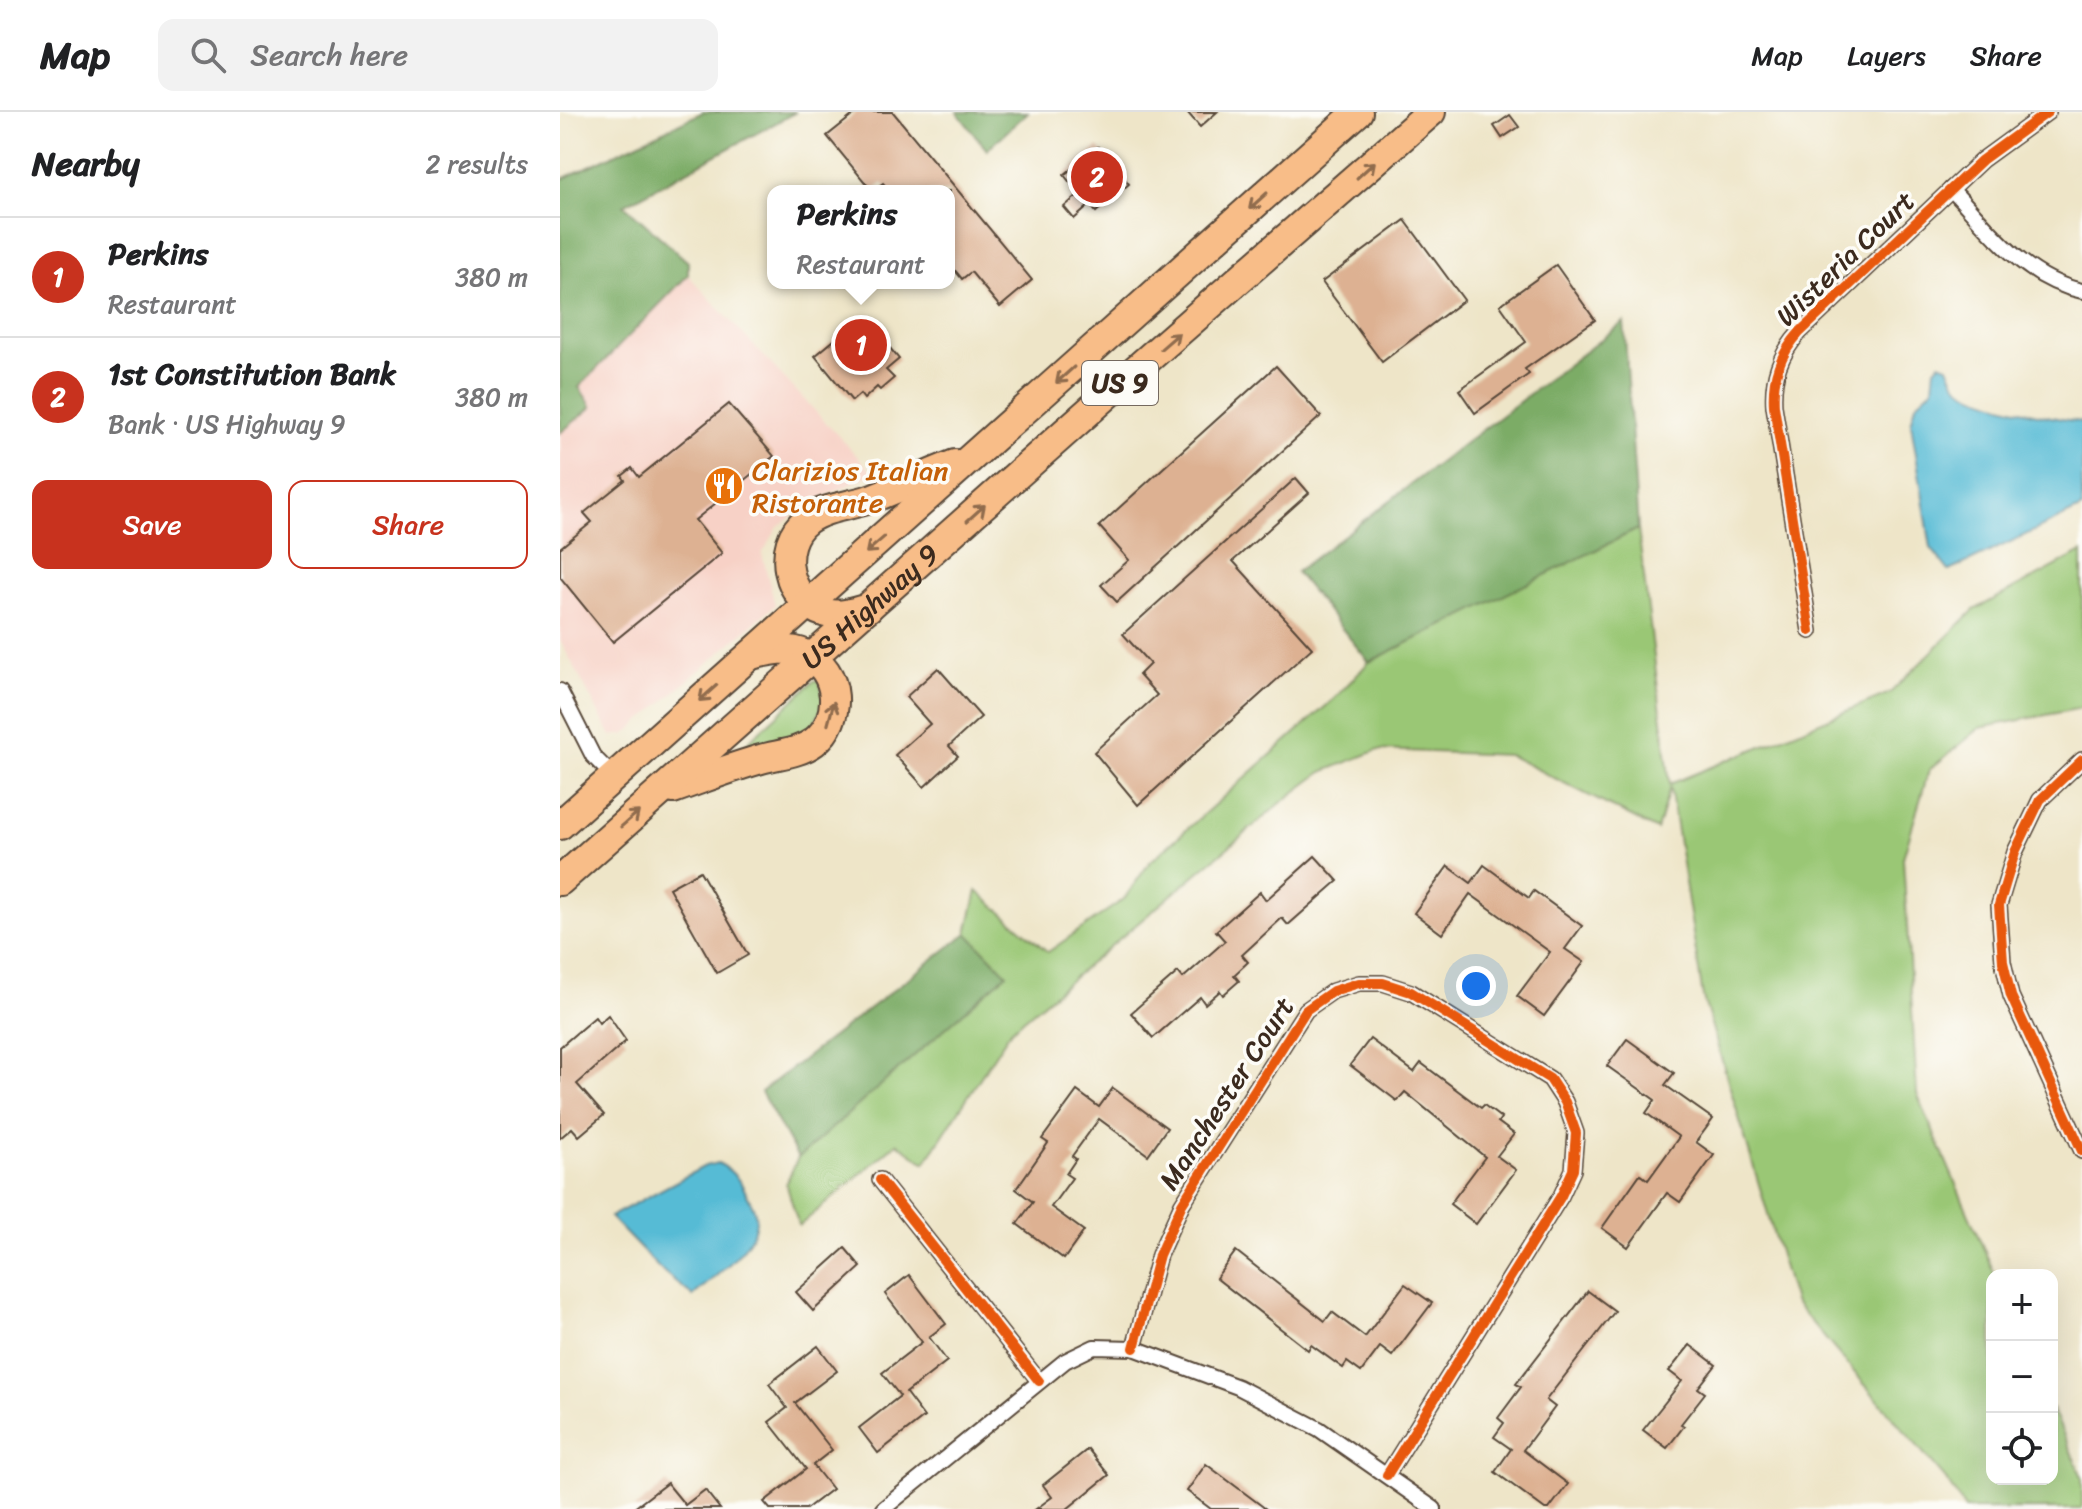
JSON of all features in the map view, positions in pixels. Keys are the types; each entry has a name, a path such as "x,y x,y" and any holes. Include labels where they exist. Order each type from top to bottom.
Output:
{"highway":[{"name":"US Highway 9","path":"560,825 1358,112"},
{"name":"US Highway 9","path":"560,881 1121,382 1431,112"},
{"path":"869,608 848,614 829,614 808,605 794,585 788,569 791,542 805,521 819,513 869,499 975,456"},
{"path":"658,794 761,759 789,753 815,741 831,719 835,703 830,679 812,658 790,650 772,650 750,656"}],"street":[{"name":"Wisteria Court","path":"1810,631 1774,406 1774,379 1778,366 1800,332 1951,189 1997,147 2048,112"},
{"path":"1951,189 2023,264 2045,279 2082,291"},
{"path":"560,691 593,756 614,777"},
{"path":"2082,760 2040,800 2015,852 1999,905 2003,962 2011,996 2082,1151"},
{"name":"Manchester Court","path":"1134,1348 1159,1255 1182,1204 1306,1010 1333,991 1359,983 1383,983 1411,992 1550,1079 1572,1117 1576,1153 1573,1170 1561,1196 1387,1475"},
{"path":"880,1180 1039,1381"},
{"path":"883,1509 1065,1361 1094,1347 1134,1348 1238,1387 1287,1411 1434,1509"}],"shaded area":[{"path":"688,275 873,473 807,505 778,527 762,554 775,605 626,734 611,736 560,640 560,434 591,407 579,387"}],"green space":[{"path":"703,112 796,112 624,205 688,262 688,275 579,387 592,407 560,433 560,180"},
{"path":"957,112 1028,112 987,150"},
{"path":"1624,322 1638,529 1369,662 1296,572"},
{"path":"1638,529 1670,784 1890,693 1974,610 2082,552 2082,708 1980,728 1929,770 1903,858 1917,1094 1992,1269 1986,1269 1986,1485 2058,1485 2058,1422 2082,1477 2082,1509 1965,1509 1945,1478 1794,1302 1703,997 1670,787 1657,830 1509,755 1378,750 1322,772 1282,802 1011,1030 925,1163 897,1143 799,1226 786,1183 798,1158 1006,974 967,933 977,891 1048,952 1124,899 1150,862 1335,698 1369,662"},
{"path":"819,680 825,702 807,736 732,757 814,681"},
{"path":"967,933 1007,974 798,1158 761,1092"}],"water":[{"path":"1940,363 1948,366 1956,383 1978,397 2082,422 2082,508 1949,571 1931,548 1911,423 1916,404 1933,388 1935,368"},
{"path":"718,1163 732,1173 745,1190 755,1213 754,1230 732,1261 693,1296 659,1268 610,1217 705,1166"}],"building":[{"path":"857,112 893,112 953,185 867,185 827,136"},
{"path":"1187,112 1217,112 1200,127"},
{"path":"1510,115 1519,127 1502,138 1494,126"},
{"path":"1098,147 1129,184 1096,212 1090,205 1074,219 1064,207 1079,194 1064,175"},
{"path":"955,187 1032,280 1000,307 971,272 962,279 955,270"},
{"path":"1405,220 1464,300 1382,362 1322,282"},
{"path":"1556,265 1595,320 1525,369 1529,374 1475,413 1459,390 1526,342 1500,305"},
{"path":"871,325 899,359 886,370 894,378 864,399 860,394 852,401 815,356 850,327 858,336"},
{"path":"1276,366 1321,416 1117,602 1101,585 1129,560 1099,526"},
{"path":"729,404 774,456 695,520 722,553 613,642 560,577 560,548 592,522 584,513 625,480 622,476 632,468 639,477"},
{"path":"1296,478 1309,493 1233,561 1312,648 1138,805 1094,752 1157,695 1139,675 1150,664 1123,634"},
{"path":"938,668 981,717 949,746 958,756 924,787 895,755 930,724 906,697"},
{"path":"1315,856 1338,881 1288,925 1282,918 1242,955 1248,962 1234,975 1239,981 1223,995 1220,991 1205,1004 1200,997 1153,1038 1131,1013 1178,972 1183,978 1225,941 1216,931 1260,892 1266,900"},
{"path":"1484,865 1529,898 1534,891 1582,926 1565,949 1584,962 1544,1016 1517,996 1550,952 1470,894 1442,934 1414,913 1448,866 1471,883"},
{"path":"700,871 748,955 717,973 669,888"},
{"path":"608,1015 626,1041 577,1084 604,1115 579,1136 572,1128 560,1138 560,1047 595,1017 599,1023"},
{"path":"1370,1039 1414,1072 1421,1063 1481,1108 1484,1105 1501,1118 1498,1122 1514,1134 1497,1156 1516,1170 1476,1224 1450,1204 1485,1157 1405,1092 1397,1101 1350,1065"},
{"path":"1627,1039 1674,1073 1665,1085 1713,1119 1696,1142 1714,1155 1680,1202 1667,1193 1628,1247 1602,1228 1640,1174 1648,1180 1679,1137 1646,1113 1655,1100 1607,1066"},
{"path":"1113,1088 1167,1128 1148,1155 1099,1119 1072,1156 1076,1159 1066,1174 1072,1178 1051,1207 1084,1231 1064,1259 1017,1224 1033,1202 1016,1189 1048,1143 1042,1139 1077,1091 1099,1107"},
{"path":"845,1248 861,1267 813,1311 796,1292"},
{"path":"1236,1251 1325,1321 1332,1312 1365,1337 1405,1284 1432,1303 1392,1356 1380,1347 1361,1372 1347,1362 1343,1368 1311,1345 1308,1350 1216,1278"},
{"path":"909,1275 946,1324 929,1337 947,1361 906,1393 924,1417 878,1453 859,1428 900,1396 882,1373 922,1342 885,1294"},
{"path":"1588,1291 1615,1311 1546,1400 1555,1407 1523,1450 1568,1484 1549,1509 1545,1509 1495,1472 1511,1449 1494,1437 1504,1423 1498,1418 1521,1387 1516,1384"},
{"path":"1690,1345 1716,1365 1698,1388 1705,1393 1667,1448 1643,1430 1682,1381 1669,1371"},
{"path":"818,1346 837,1371 795,1403 832,1450 813,1465 832,1489 806,1509 770,1509 764,1502 806,1469 769,1422 787,1408 769,1384"},
{"path":"1088,1449 1109,1475 1067,1509 1036,1509 1052,1497 1043,1485"},
{"path":"1206,1464 1266,1509 1211,1509 1187,1491"},
{"path":"667,1483 685,1505 705,1490 720,1509 633,1509"}],"cycle path":[{"path":"1810,631 1774,406 1774,385 1782,357 1800,332 1982,160 2048,112"},
{"path":"2082,760 2040,800 2015,852 1999,905 2003,962 2011,996 2082,1151"},
{"path":"1134,1348 1159,1255 1182,1204 1306,1010 1333,991 1359,983 1383,983 1411,992 1550,1079 1565,1102 1576,1133 1573,1170 1561,1196 1387,1475"},
{"path":"880,1180 1039,1381"}],"place":[{"name":"1st Constitution Bank","path":"1097,177"},
{"name":"Perkins","path":"861,345"},
{"name":"Clarizios Italian Ristorante","path":"724,486"}]}
